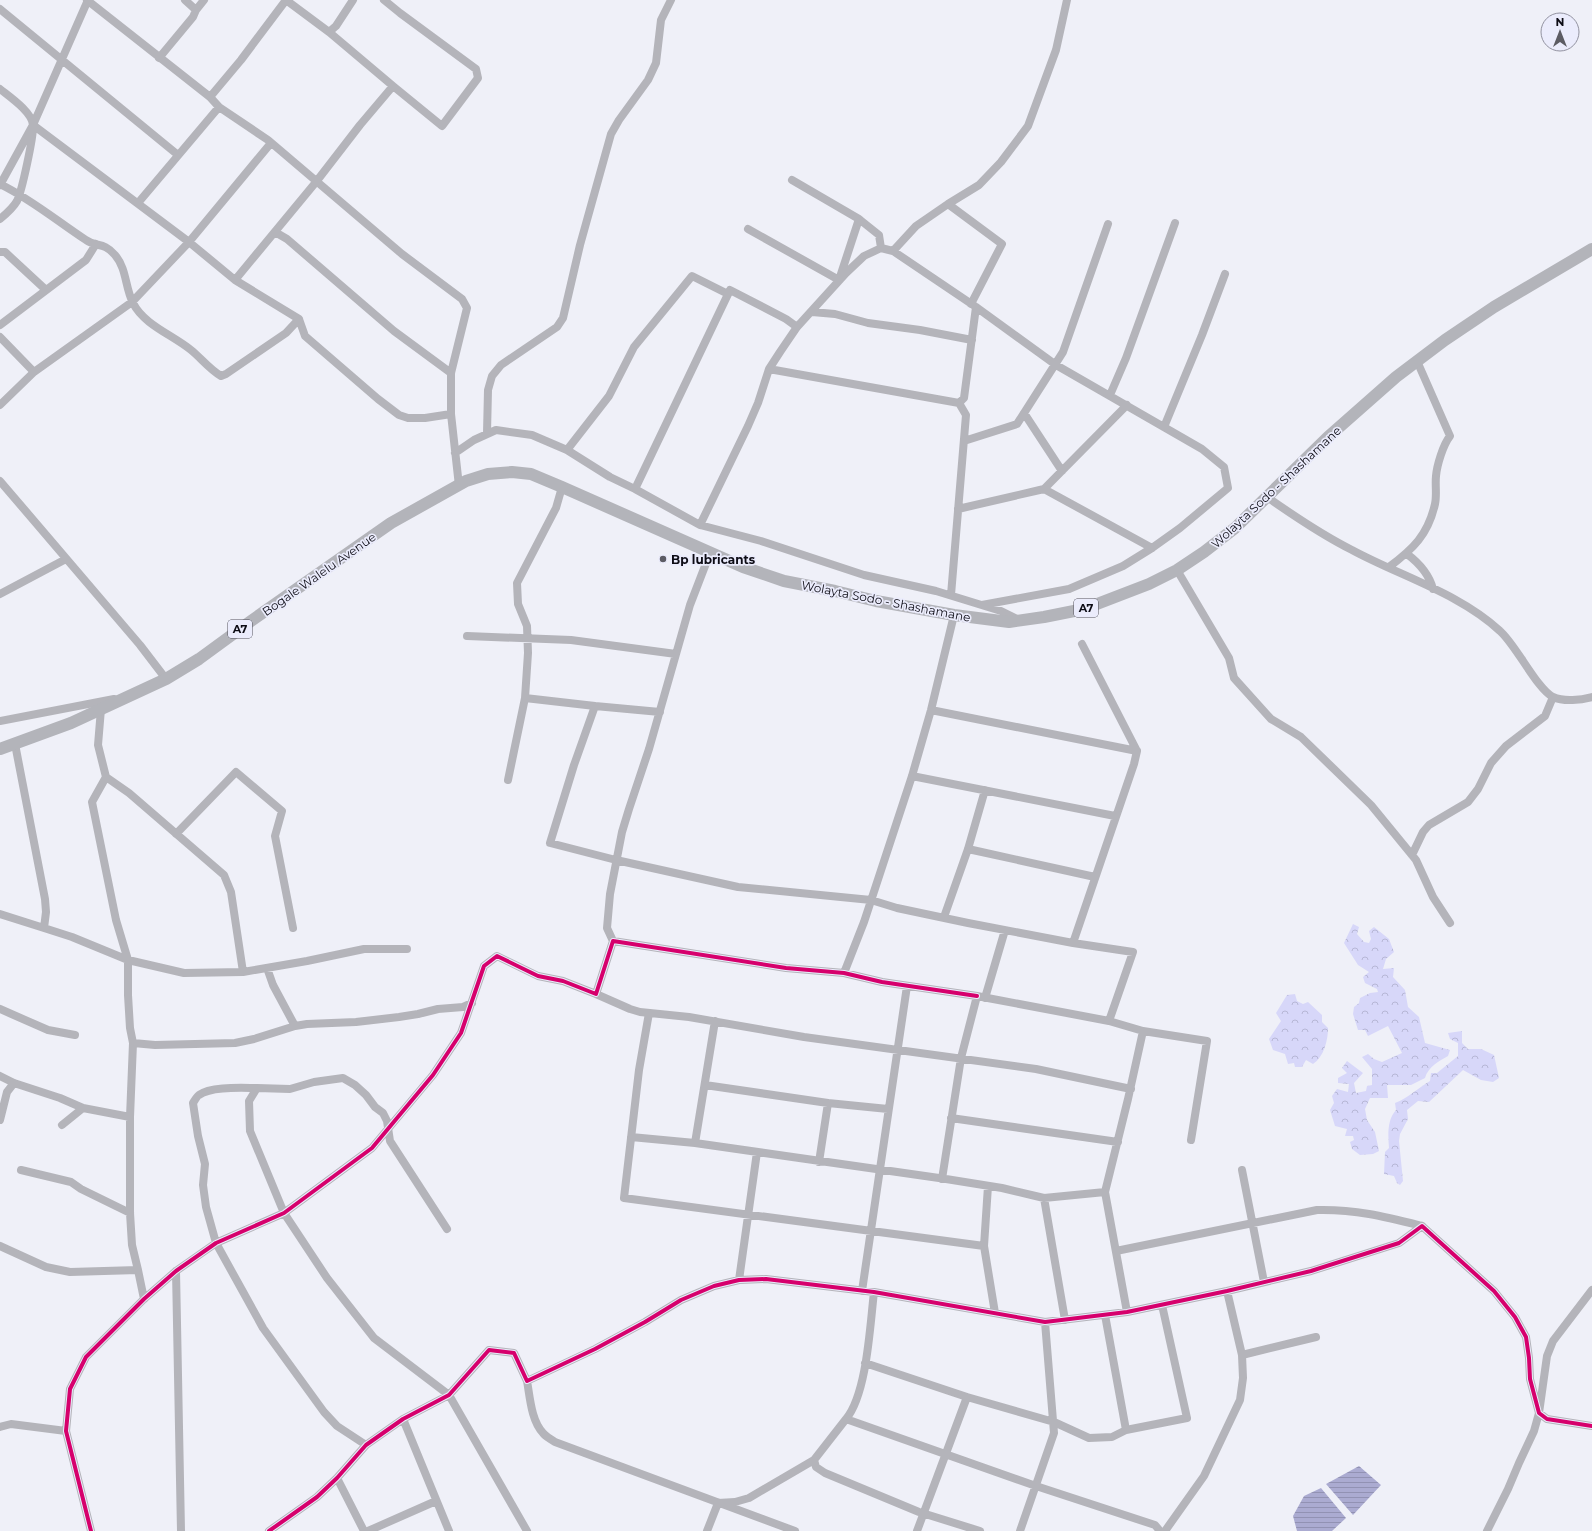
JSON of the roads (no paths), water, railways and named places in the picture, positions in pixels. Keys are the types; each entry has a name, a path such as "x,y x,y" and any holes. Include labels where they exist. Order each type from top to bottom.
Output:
{"highway":[{"name":"Wolayta Sodo - Shashamane","path":"462,484 488,474 512,472 531,474 743,568 784,581 835,590 876,601 954,615 1009,622 1044,617 1084,608 1134,590 1177,570 1204,552 1235,528 1328,437 1396,377 1445,340 1494,307 1592,249"},
{"name":"Bogale Walelu Avenue","path":"0,749 71,723 166,679 199,658 391,524 462,484"}],"street":[{"path":"299,319 286,333 221,376 213,371 191,350 142,316 132,302 126,276 116,256 105,246 88,242 20,194 0,184 33,125 88,0 159,58 210,97 219,107 272,143 402,254 462,299 467,308 451,373 451,414 455,453 462,484"},
{"path":"185,0 196,10"},
{"path":"159,58 193,17 196,10 204,0"},
{"path":"210,97 241,60 286,0 329,32 442,126 478,78 476,69 384,0"},
{"path":"329,32 336,26 353,0"},
{"path":"487,433 488,390 492,376 501,365 557,327 563,318 580,245 611,134 619,120 648,80 656,62 661,20 671,0"},
{"path":"893,251 916,226 979,185 1001,162 1028,126 1056,50 1067,0"},
{"path":"0,9 178,155"},
{"path":"235,280 393,86"},
{"path":"0,89 28,113 33,125 28,161 20,194 12,208 0,219"},
{"path":"138,203 219,107"},
{"path":"33,125 189,242 235,280 299,319 305,336 378,399 399,415 408,418 424,418 451,414"},
{"path":"0,405 34,372 132,302 189,242 272,143"},
{"path":"792,180 859,219 879,235 881,248"},
{"path":"948,204 1002,244 974,306 972,340 964,398 959,403"},
{"path":"839,280 859,219"},
{"path":"1110,395 1126,358 1175,223"},
{"path":"964,441 1017,424 1024,414 1063,352 1108,224"},
{"path":"748,229 839,280"},
{"path":"275,232 287,239 394,331 451,373"},
{"path":"0,325 86,260 96,244"},
{"path":"700,525 751,420 769,369 798,327 839,280 864,256 881,248 893,251 974,306 1056,365 1202,449 1224,467 1228,488 1180,528 1123,566 1069,589 982,606"},
{"path":"0,252 5,252 46,290"},
{"path":"1164,427 1202,335 1225,274"},
{"path":"568,450 609,396 634,347 692,276 728,294"},
{"path":"635,488 730,290 786,319 798,327"},
{"path":"812,312 834,314 868,324 920,330 972,340"},
{"path":"0,337 34,372"},
{"path":"1389,567 1406,554 1423,535 1435,504 1436,475 1445,442 1450,436 1417,361"},
{"path":"769,369 959,403 966,415 951,595"},
{"path":"958,509 1044,489 1127,405"},
{"path":"1024,414 1062,471"},
{"path":"455,453 474,440 496,430 532,435 568,450 610,477 635,488 700,525 761,541 864,574 951,595 1001,611 1020,620"},
{"path":"0,481 140,645 166,679"},
{"path":"508,780 525,698 527,626 518,604 517,583 556,508 562,487"},
{"path":"1044,489 1152,548"},
{"path":"1267,497 1300,520 1352,551 1389,567 1468,607 1501,631 1542,687 1553,697 1570,700 1592,697"},
{"path":"596,994 613,941 607,928 610,894 628,809 649,749 690,605 710,553"},
{"path":"1406,554 1417,562 1427,574 1434,589"},
{"path":"0,594 66,559"},
{"path":"1177,570 1229,658 1234,678 1271,719 1301,737 1371,805 1416,860 1434,897 1450,923"},
{"path":"844,973 871,900 912,776 931,710 954,615"},
{"path":"467,636 571,640 676,654"},
{"path":"1073,943 1134,764 1137,751 1082,644"},
{"path":"0,721 130,696"},
{"path":"1412,855 1423,832 1429,825 1468,802 1478,789 1491,763 1506,746 1545,716 1553,697"},
{"path":"525,698 660,712"},
{"path":"595,706 574,765 550,843 616,860 738,887 871,900 897,908 1005,930 1073,943 1133,952 1109,1021"},
{"path":"101,709 98,744 106,777 129,793 224,875 231,892 243,972"},
{"path":"931,710 1137,751"},
{"path":"15,744 45,899 46,912 44,928"},
{"path":"176,834 236,772 282,811 275,836 293,928"},
{"path":"912,776 1116,816"},
{"path":"106,777 92,802 116,920 128,960 128,995 130,1028 133,1044 130,1117 130,1212 132,1245 144,1299"},
{"path":"944,917 968,849 985,790"},
{"path":"968,849 1095,877"},
{"path":"0,914 72,937 128,960 184,973 243,972 364,950 407,949"},
{"path":"942,1179 962,1058 981,997 1005,930"},
{"path":"613,941 786,968 844,973 882,982 981,997 1109,1021 1143,1031 1206,1041 1191,1140"},
{"path":"91,1531 66,1431 70,1389 86,1357 144,1299 176,1271 216,1243 284,1214 372,1148 433,1075 461,1033 484,966 497,956 538,976 563,981 630,1009 649,1013 715,1021 804,1037 1036,1068 1130,1089"},
{"path":"267,968 273,985 295,1026"},
{"path":"862,1291 896,1050 907,986"},
{"path":"133,1044 155,1045 235,1042 254,1039 295,1026 307,1024 399,1017 438,1009 463,1007 472,1003"},
{"path":"0,1009 48,1030 75,1035"},
{"path":"649,1013 639,1070 624,1198 984,1246"},
{"path":"695,1143 715,1021"},
{"path":"1126,1312 1105,1192 1143,1031"},
{"path":"0,1076 14,1083 60,1098 83,1108 130,1117"},
{"path":"366,1445 338,1426 324,1412 263,1328 216,1243 206,1207 204,1185 205,1164 198,1136 193,1103 199,1095 214,1090 227,1088 290,1089 314,1082 343,1078 361,1090 375,1107 383,1113 388,1121 390,1141 447,1229"},
{"path":"0,1120 7,1092 14,1083"},
{"path":"705,1085 828,1103 888,1109"},
{"path":"257,1088 250,1101 250,1131 284,1214 327,1278 374,1338 448,1395 527,1531"},
{"path":"819,1162 828,1103"},
{"path":"62,1125 83,1108"},
{"path":"951,1118 1118,1142"},
{"path":"631,1137 695,1143 942,1179 988,1186 1044,1198 1105,1192"},
{"path":"739,1280 757,1152"},
{"path":"21,1170 71,1182 81,1189 130,1212"},
{"path":"1242,1170 1264,1282"},
{"path":"988,1186 984,1246 995,1313"},
{"path":"1044,1198 1066,1320"},
{"path":"1116,1251 1317,1210 1339,1209 1382,1216 1422,1226 1494,1291 1515,1317 1526,1337 1530,1379 1539,1413 1547,1419 1592,1426"},
{"path":"527,1381 595,1349 645,1322 681,1300 714,1286 739,1280 766,1279 874,1292 1045,1322 1126,1312 1226,1292 1311,1271 1400,1244 1422,1226"},
{"path":"0,1246 46,1267 70,1272 138,1270"},
{"path":"176,1271 182,1531"},
{"path":"1487,1531 1534,1431 1539,1413 1547,1356 1553,1341 1592,1290"},
{"path":"718,1503 735,1502 749,1498 814,1460 850,1414 860,1388 865,1363 874,1292"},
{"path":"1165,1531 1204,1476 1240,1400 1243,1378 1242,1355 1226,1292"},
{"path":"865,1363 1054,1422 1089,1438 1112,1437 1126,1430 1187,1418 1162,1305"},
{"path":"1105,1315 1126,1430"},
{"path":"1020,1531 1054,1433 1045,1322"},
{"path":"1242,1355 1316,1338"},
{"path":"269,1531 317,1497 338,1478 366,1445 403,1419 448,1395 489,1350 514,1353 527,1381 531,1405 538,1426 544,1434 555,1442 795,1531"},
{"path":"917,1531 967,1396"},
{"path":"403,1419 449,1531"},
{"path":"846,1419 1036,1486 1155,1525 1160,1531"},
{"path":"0,1427 10,1424 66,1431"},
{"path":"814,1460 816,1467 825,1473 924,1513 980,1531"},
{"path":"338,1478 364,1531"},
{"path":"368,1531 436,1501"},
{"path":"706,1531 718,1503"}],"place":[{"name":"Bp lubricants","path":"663,559"}]}
